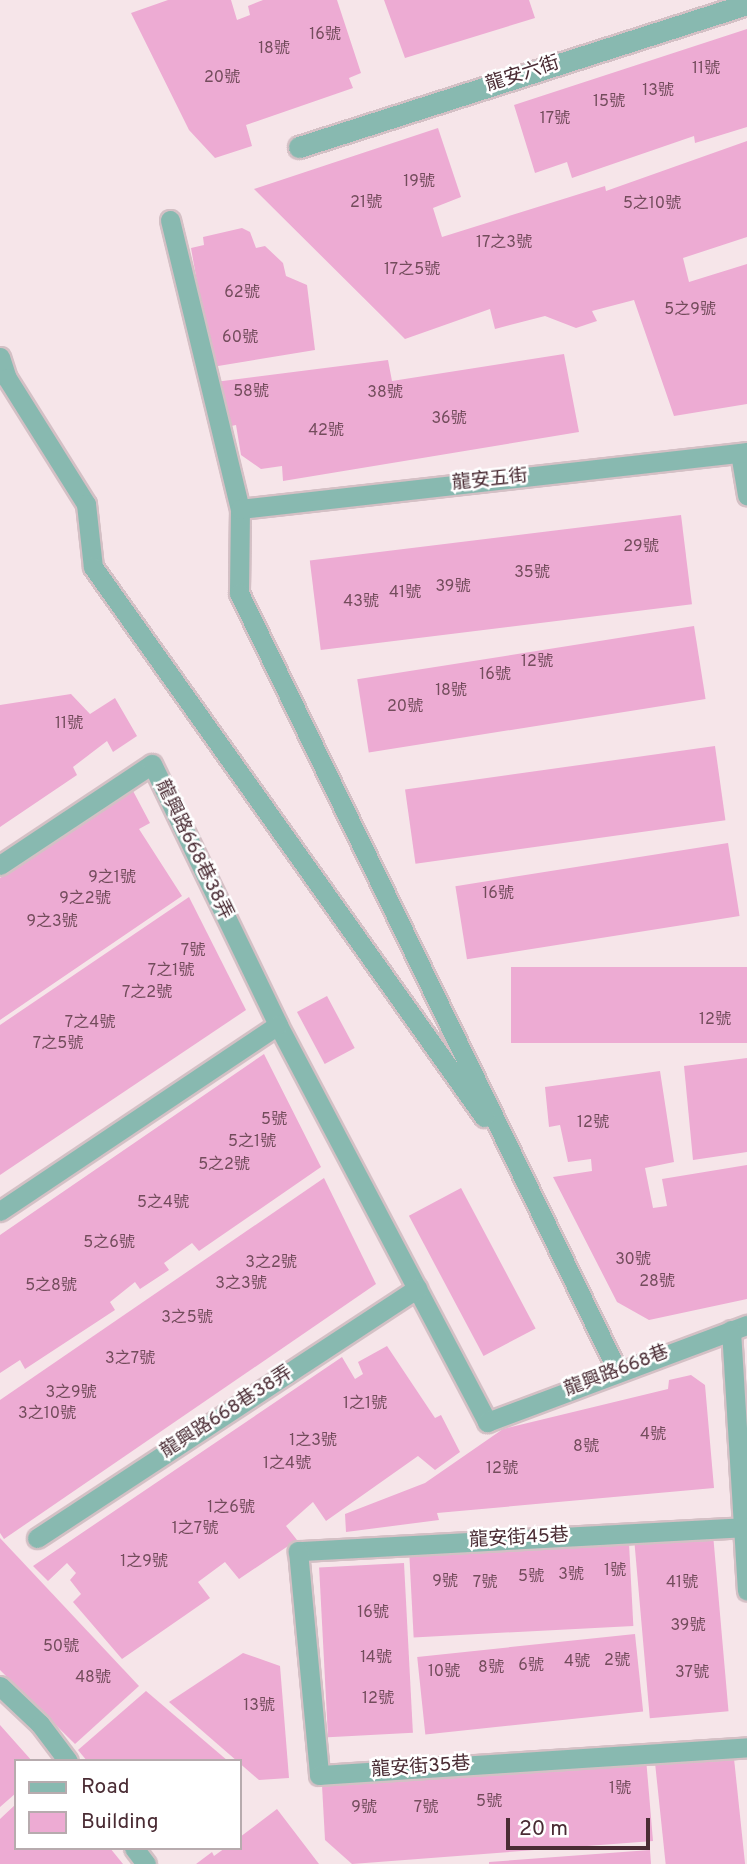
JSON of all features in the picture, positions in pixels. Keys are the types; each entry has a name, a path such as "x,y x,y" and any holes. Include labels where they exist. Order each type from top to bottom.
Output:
{"street":[{"name":"龍安六街","path":"299,147 747,4"}],"lane":[{"path":"170,219 240,509 239,593 617,1370"},
{"path":"0,357 7,378 86,504 93,567 517,1164"},
{"name":"龍安五街","path":"240,509 744,452 747,495"},
{"name":"龍興路668巷38弄","path":"0,865 152,764 278,1025 488,1422"},
{"path":"0,1210 278,1025"},
{"name":"龍興路668巷38弄","path":"37,1538 417,1288"},
{"path":"739,1328 747,1591"},
{"name":"龍興路668巷","path":"488,1422 617,1370 739,1328"},
{"name":"龍安街45巷","path":"298,1552 743,1527"},
{"name":"龍安街35巷","path":"298,1552 319,1775 747,1747"},
{"path":"0,1686 40,1724 66,1759"}],"building":[{"path":"168,0 231,0 237,20 250,15 248,6 263,0 337,0 361,73 349,78 353,88 246,125 252,146 215,158 189,130 131,13"},
{"path":"384,0 529,0 535,18 405,58"},
{"path":"747,29 747,127 695,143 694,136 572,178 567,162 535,173 514,105"},
{"path":"438,128 461,197 433,208 442,237 605,186 606,191 747,141 747,237 683,258 689,282 747,264 747,404 674,416 634,300 592,311 597,321 576,328 545,316 495,329 490,309 405,339 254,189"},
{"path":"242,228 250,232 256,248 265,246 283,263 286,276 307,285 315,350 212,367 191,248 204,245 203,237"},
{"path":"564,354 579,432 283,481 282,466 261,469 241,455 236,425 222,428 215,382 388,360 392,381"},
{"path":"681,515 692,604 321,650 310,561"},
{"path":"694,626 706,699 369,752 357,679"},
{"path":"71,694 90,714 115,698 137,736 113,752 107,741 73,767 77,775 0,827 0,705"},
{"path":"715,746 725,820 415,864 405,790"},
{"path":"132,789 150,823 139,829 182,896 0,1020 0,878"},
{"path":"728,843 740,916 467,959 455,886"},
{"path":"189,897 246,1010 0,1175 0,1025"},
{"path":"511,967 747,967 747,1043 511,1043"},
{"path":"327,996 355,1048 325,1064 297,1012"},
{"path":"264,1054 321,1167 199,1251 192,1243 164,1263 169,1270 140,1289 135,1282 110,1302 115,1310 25,1369 20,1360 0,1373 0,1235"},
{"path":"747,1058 747,1152 693,1160 684,1066"},
{"path":"660,1071 674,1162 645,1168 653,1208 667,1206 662,1179 747,1165 747,1299 649,1320 617,1302 553,1177 592,1171 591,1159 568,1162 560,1125 549,1127 545,1087"},
{"path":"324,1178 376,1284 4,1539 0,1533 0,1400"},
{"path":"461,1188 536,1328 484,1356 409,1216"},
{"path":"387,1346 435,1418 441,1415 460,1452 435,1470 418,1456 326,1521 313,1502 286,1526 297,1540 239,1579 225,1562 198,1582 210,1598 122,1659 73,1602 81,1594 70,1580 76,1573 67,1563 48,1581 33,1566 342,1357 355,1379 363,1374 358,1362"},
{"path":"691,1375 705,1385 714,1488 437,1513 439,1520 346,1532 345,1514 425,1483 503,1429 668,1389 669,1380"},
{"path":"713,1534 729,1711 650,1718 634,1541"},
{"path":"0,1538 139,1686 75,1744 0,1670"},
{"path":"629,1543 633,1626 414,1637 409,1555"},
{"path":"404,1563 413,1733 328,1737 319,1567"},
{"path":"635,1634 643,1712 425,1734 417,1657"},
{"path":"243,1653 280,1666 289,1778 259,1780 242,1765 242,1759 235,1759 169,1702"},
{"path":"146,1691 226,1759 85,1759 78,1750"},
{"path":"0,1725 30,1759 14,1759 14,1795 0,1807"},
{"path":"733,1749 745,1864 666,1864 654,1757"},
{"path":"646,1758 653,1841 352,1864 325,1840 322,1785"},
{"path":"14,1806 14,1850 112,1850 123,1864 0,1864 0,1819"},
{"path":"277,1809 319,1864 196,1864 212,1852 214,1856 222,1850 242,1850 242,1835"},
{"path":"650,1850 651,1864 489,1864 489,1862"}]}
